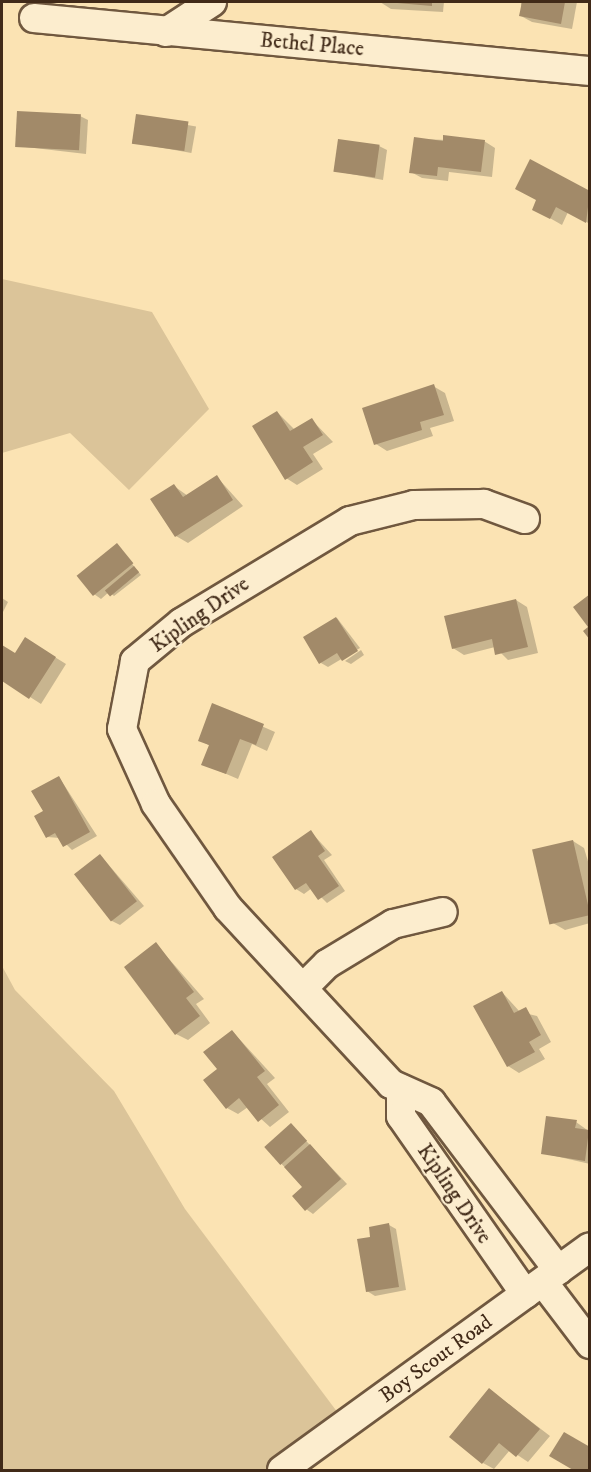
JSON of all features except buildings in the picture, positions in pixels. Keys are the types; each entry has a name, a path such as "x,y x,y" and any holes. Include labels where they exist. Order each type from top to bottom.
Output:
{"street":[{"path":"166,32 212,2"},
{"name":"Bethel Place","path":"34,18 590,71"},
{"name":"Kipling Drive","path":"525,519 484,504 414,505 350,521 181,623 135,661 122,729 156,804 228,908 391,1084 431,1102 542,1282"},
{"path":"303,988 327,964 393,924 443,912"},
{"name":"Kipling Drive","path":"401,1089 401,1116 542,1282 590,1344"},
{"name":"Boy Scout Road","path":"282,1470 590,1247"}],"shaded area":[{"path":"2,279 152,312 209,409 129,490 70,433 2,453"},
{"path":"2,966 15,990 114,1091 185,1209 344,1421 266,1470 2,1470"}]}
